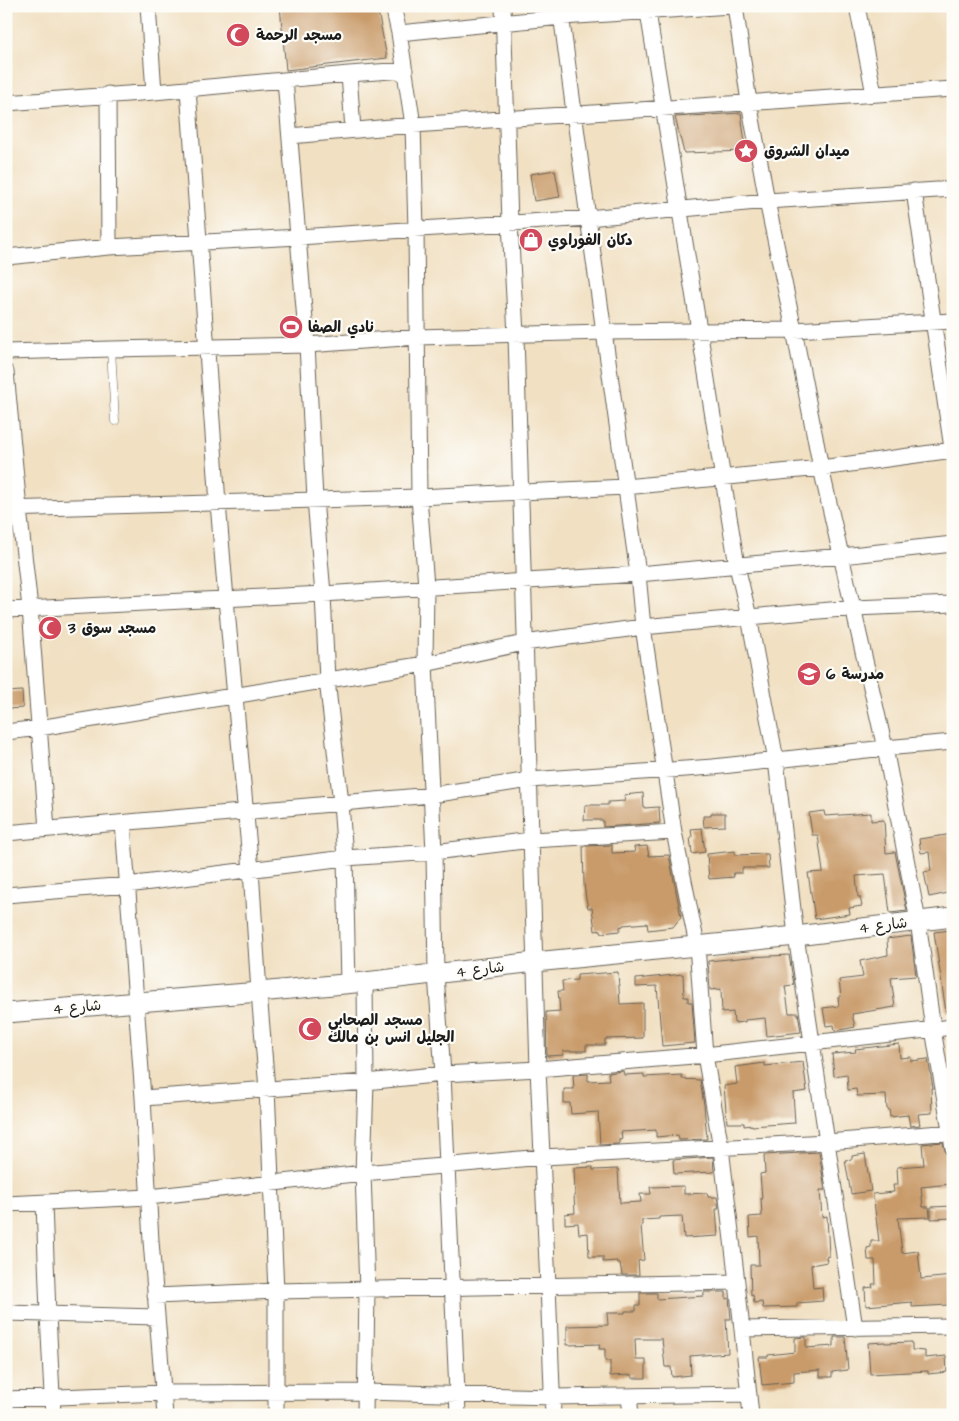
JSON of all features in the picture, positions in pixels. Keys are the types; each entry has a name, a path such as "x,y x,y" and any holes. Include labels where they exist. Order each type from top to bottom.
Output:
{"street":[{"path":"148,6 154,92"},
{"path":"393,6 413,125 418,337 419,497 426,586 425,664 434,852 436,974 443,1074 458,1415"},
{"path":"503,6 510,223 516,336 538,1069 553,1415"},
{"path":"399,34 504,22 561,12 731,6"},
{"path":"735,6 748,102 767,201 821,468 885,748 918,921 933,1029 953,1148"},
{"path":"858,6 874,94"},
{"path":"648,9 737,566 749,616 776,760 796,936 855,1328"},
{"path":"561,12 638,574 643,627 674,832 697,945 704,1055 721,1148 751,1415"},
{"path":"6,103 405,70"},
{"path":"349,74 353,130"},
{"path":"285,80 307,345 327,680 341,803 366,1082 363,1173 367,1290 365,1415"},
{"path":"188,88 218,503 251,870 267,1090 276,1291 276,1415"},
{"path":"290,136 574,113 953,89"},
{"path":"108,94 109,248"},
{"path":"6,257 109,248 588,218 767,201 953,189"},
{"path":"914,191 953,455"},
{"path":"6,352 307,345 418,337 516,336 604,332 794,330 953,321"},
{"path":"6,372 12,509 30,608 47,830"},
{"path":"12,509 419,497 626,487 821,468 952,450"},
{"path":"6,610 323,594 638,574 953,544"},
{"path":"6,732 425,664 524,643 643,627 749,616 854,608 953,604"},
{"path":"6,833 432,796 530,780 665,770 953,742"},
{"path":"123,823 164,1415"},
{"path":"6,895 127,885 345,858 434,852 531,840 674,832"},
{"name":"شارع 4","path":"6,1013 259,992 796,936 953,917"},
{"path":"143,1098 267,1090 443,1074 538,1069 704,1055 953,1027"},
{"path":"6,1204 149,1197 363,1173 543,1157 827,1142 951,1132"},
{"path":"44,1203 53,1415"},
{"path":"155,1296 276,1291 737,1282"},
{"path":"6,1313 157,1317"},
{"path":"742,1329 953,1326"},
{"path":"6,1399 163,1393 277,1392 364,1392 553,1397 749,1394"},
{"path":"629,1396 631,1415"}],"lane":[{"path":"111,349 115,421"}],"building":[{"path":"280,6 377,6 387,58 286,70"},
{"path":"741,113 746,151 684,153 675,117"},
{"path":"555,170 560,197 534,201 530,174"},
{"path":"22,691 23,708 6,709 6,692"},
{"path":"643,793 644,808 659,807 660,823 603,827 603,820 584,820 585,805 608,805 608,802 625,801 624,795"},
{"path":"824,811 825,816 871,813 871,821 884,820 886,853 895,852 907,911 890,913 885,874 856,876 858,897 860,897 862,906 849,908 850,914 815,919 808,873 823,872 818,835 812,835 809,813"},
{"path":"711,813 725,813 725,826 704,827 703,816 711,816"},
{"path":"702,828 705,852 692,854 691,829"},
{"path":"953,834 953,892 929,897 924,872 931,871 929,852 921,853 919,839"},
{"path":"612,845 612,853 635,852 634,847 647,846 649,856 669,855 681,917 673,927 648,930 647,923 623,925 620,927 620,931 602,933 601,930 595,931 592,908 588,908 586,899 583,846"},
{"path":"735,851 735,855 768,854 769,868 742,868 742,873 733,873 734,877 709,879 707,854"},
{"path":"951,930 953,945 953,1011 946,1012 934,932"},
{"path":"911,936 916,976 891,978 895,1007 852,1014 855,1027 835,1031 834,1025 826,1026 823,1008 839,1006 838,997 841,997 839,980 863,977 860,961 888,955 887,939"},
{"path":"789,955 794,985 785,986 789,1013 798,1013 801,1032 767,1036 765,1018 734,1023 733,1012 722,1013 721,989 710,990 708,961"},
{"path":"618,972 620,1004 643,1003 643,1038 605,1039 605,1045 586,1045 586,1051 563,1051 563,1055 547,1056 546,1012 560,1011 558,991 563,991 562,981 577,980 577,975"},
{"path":"683,974 684,997 688,997 688,1002 692,1002 695,1043 662,1046 657,986 636,987 636,979"},
{"path":"899,1044 900,1058 911,1057 911,1061 928,1059 933,1088 931,1088 932,1113 918,1114 920,1125 910,1126 908,1115 890,1117 889,1109 887,1109 886,1095 857,1096 856,1089 848,1090 847,1074 834,1076 832,1054 856,1052 855,1049"},
{"path":"803,1062 807,1091 793,1093 795,1123 744,1126 744,1123 727,1123 724,1086 737,1084 735,1067 765,1063 765,1066"},
{"path":"623,1071 624,1075 644,1074 644,1077 682,1075 682,1079 700,1080 707,1139 679,1140 678,1135 656,1137 656,1130 621,1132 622,1139 619,1140 619,1144 600,1145 598,1112 571,1114 570,1103 564,1103 564,1089 574,1089 573,1075 588,1074 588,1081 609,1080 608,1073"},
{"path":"943,1142 946,1154 950,1157 948,1157 951,1184 921,1187 923,1207 929,1207 930,1217 898,1218 902,1253 918,1251 921,1279 953,1276 953,1297 948,1299 948,1305 912,1307 912,1302 866,1306 865,1288 873,1287 872,1284 876,1284 875,1260 868,1260 867,1248 871,1247 871,1241 879,1241 873,1194 894,1192 893,1185 898,1185 897,1167 924,1165 922,1144"},
{"path":"819,1152 825,1190 820,1190 822,1217 827,1216 829,1256 826,1257 827,1262 811,1265 813,1288 822,1287 823,1301 797,1303 797,1307 763,1308 762,1302 754,1303 753,1295 751,1296 750,1265 759,1265 758,1236 750,1237 749,1217 762,1216 760,1174 765,1173 764,1155"},
{"path":"865,1154 871,1191 851,1194 845,1160 852,1159 852,1156"},
{"path":"713,1157 714,1172 674,1174 673,1160"},
{"path":"593,1167 593,1170 618,1169 620,1203 641,1202 640,1194 651,1194 650,1187 684,1186 684,1194 707,1193 708,1197 717,1197 719,1209 716,1209 718,1236 684,1238 682,1216 659,1217 659,1219 642,1220 644,1260 638,1261 639,1275 622,1275 620,1263 617,1263 617,1261 603,1262 603,1257 589,1257 588,1233 579,1234 578,1223 565,1224 565,1214 575,1213 574,1168"},
{"path":"953,1206 953,1218 931,1219 931,1207"},
{"path":"704,1292 726,1292 726,1299 729,1298 731,1319 726,1319 728,1353 690,1356 691,1375 672,1377 671,1367 665,1367 662,1339 635,1339 636,1360 646,1360 646,1378 632,1378 632,1375 610,1376 610,1361 605,1361 605,1349 599,1349 600,1344 567,1345 567,1326 608,1325 607,1313 636,1311 636,1305 640,1305 640,1293 657,1293 657,1299 704,1296"},
{"path":"806,1337 806,1348 834,1346 834,1337 845,1337 848,1370 832,1372 832,1377 820,1377 820,1370 794,1372 794,1382 762,1385 759,1357 795,1352 795,1338"},
{"path":"912,1342 912,1350 925,1351 925,1358 946,1356 947,1372 928,1374 928,1371 870,1374 868,1343"}],"place":[{"name":"مسجد الرحمة","path":"238,35"},
{"name":"ميدان الشروق","path":"746,151"},
{"name":"دكان الفوراوي","path":"531,240"},
{"name":"نادي الصفا","path":"291,327"},
{"name":"مسجد سوق 3","path":"50,628"},
{"name":"مدرسة 6","path":"809,674"},
{"name":"مسجد الصحابي الجليل انس بن مالك","path":"310,1029"}]}
